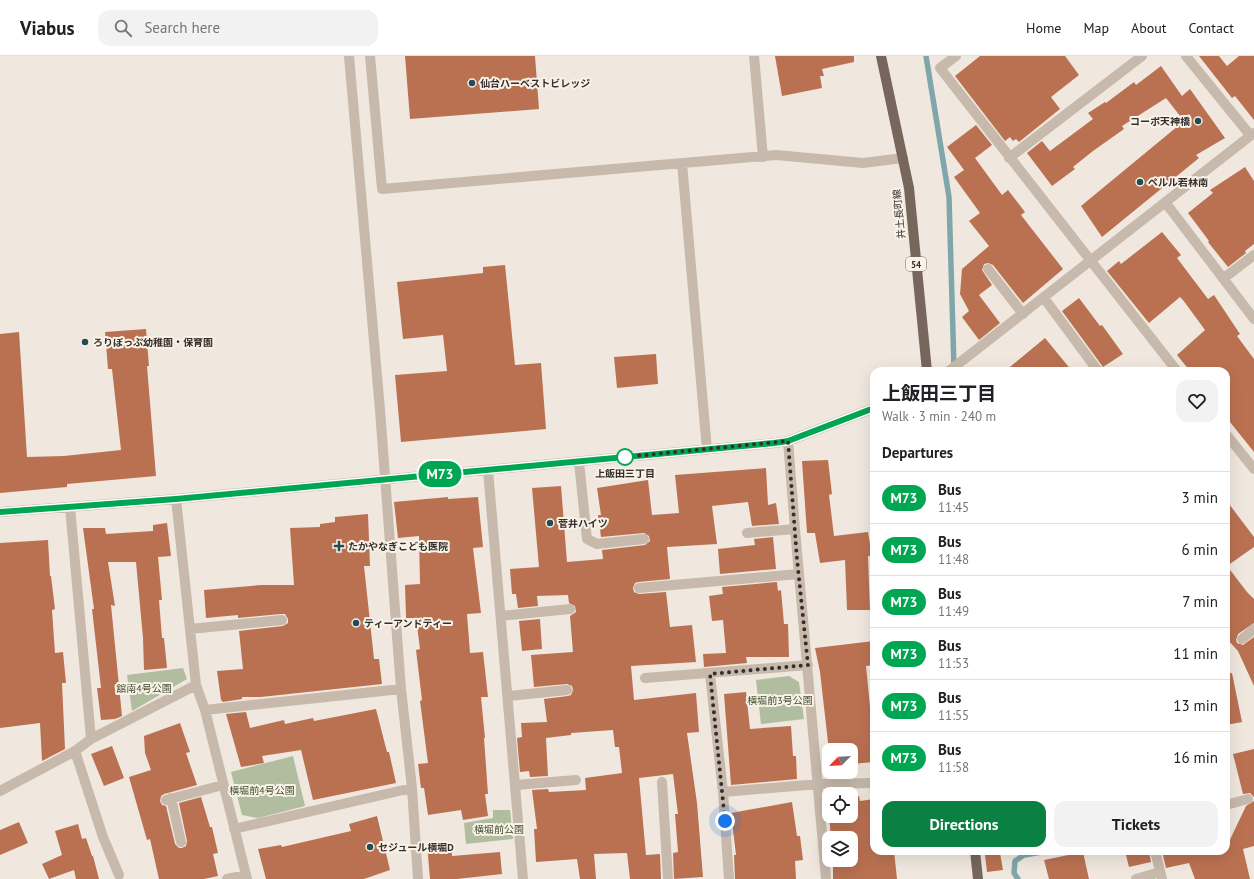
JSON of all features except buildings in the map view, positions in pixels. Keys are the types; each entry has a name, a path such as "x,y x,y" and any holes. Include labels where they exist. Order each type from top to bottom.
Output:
{"main road":[{"name":"井土長町線","path":"881,56 909,188 927,367"},
{"path":"975,855 978,879"}],"street":[{"path":"349,56 380,410 401,689 412,788 418,879"},
{"path":"370,56 382,189 776,155 863,163 902,158"},
{"path":"754,56 763,157"},
{"path":"956,56 940,68 1174,367"},
{"path":"1009,158 1142,56"},
{"path":"954,367 1252,134 1186,56"},
{"path":"682,163 706,450"},
{"path":"1165,202 1254,319"},
{"path":"1224,278 1254,255"},
{"path":"988,269 1022,314"},
{"path":"1044,298 1095,367"},
{"path":"0,512 176,499 706,450 788,441 870,410"},
{"path":"1230,439 1254,469"},
{"path":"788,441 819,784 826,879"},
{"path":"579,462 587,539 597,544 644,539"},
{"path":"488,470 509,696 523,879"},
{"path":"176,499 196,685 205,710 246,877 227,879"},
{"path":"70,507 91,739"},
{"path":"747,533 795,529"},
{"path":"639,588 799,574"},
{"path":"502,616 570,609"},
{"path":"190,629 282,620"},
{"path":"1242,639 1254,628"},
{"path":"645,678 808,665"},
{"path":"710,674 723,792 729,879"},
{"path":"0,791 75,751 91,739 196,685"},
{"path":"205,710 401,689"},
{"path":"509,696 567,690"},
{"path":"75,751 104,838 120,875"},
{"path":"516,785 576,780"},
{"path":"662,782 668,879"},
{"path":"723,792 819,784 870,783"},
{"path":"181,842 168,799 223,785"},
{"path":"234,829 412,788"},
{"path":"1230,804 1248,799"},
{"path":"1136,879 1161,876 1156,855"}],"green space":[{"name":"舘南4号公園","path":"183,668 187,679 132,711 127,675"},
{"name":"横堀前3号公園","path":"789,676 799,682 804,719 761,724 756,680"},
{"name":"横堀前4号公園","path":"293,756 305,806 258,818 242,815 231,772"},
{"name":"横堀前公園","path":"493,810 510,810 513,839 466,844 464,823 493,818"}],"waterway":[{"path":"926,56 949,197 954,367"},
{"path":"1018,879 1014,873 1015,861 1024,855"}],"bus line":[{"name":"M73","path":"0,512 176,499 774,443 788,441 870,410"}],"place":[{"name":"仙台ハーベストビレッジ","path":"472,83"},
{"name":"コーポ天神橋","path":"1198,121"},
{"name":"ペルル若林南","path":"1140,182"},
{"name":"ろりぽっぷ幼稚園・保育園","path":"85,342"},
{"name":"上飯田三丁目","path":"625,457"},
{"name":"菅井ハイツ","path":"550,523"},
{"name":"たかやなぎこども医院","path":"339,546"},
{"name":"ティーアンドティー","path":"356,623"},
{"name":"セジュール横堀D","path":"370,847"}],"route":[{"path":"625,457 788,441 797,559 808,665 710,674 725,821"}]}
